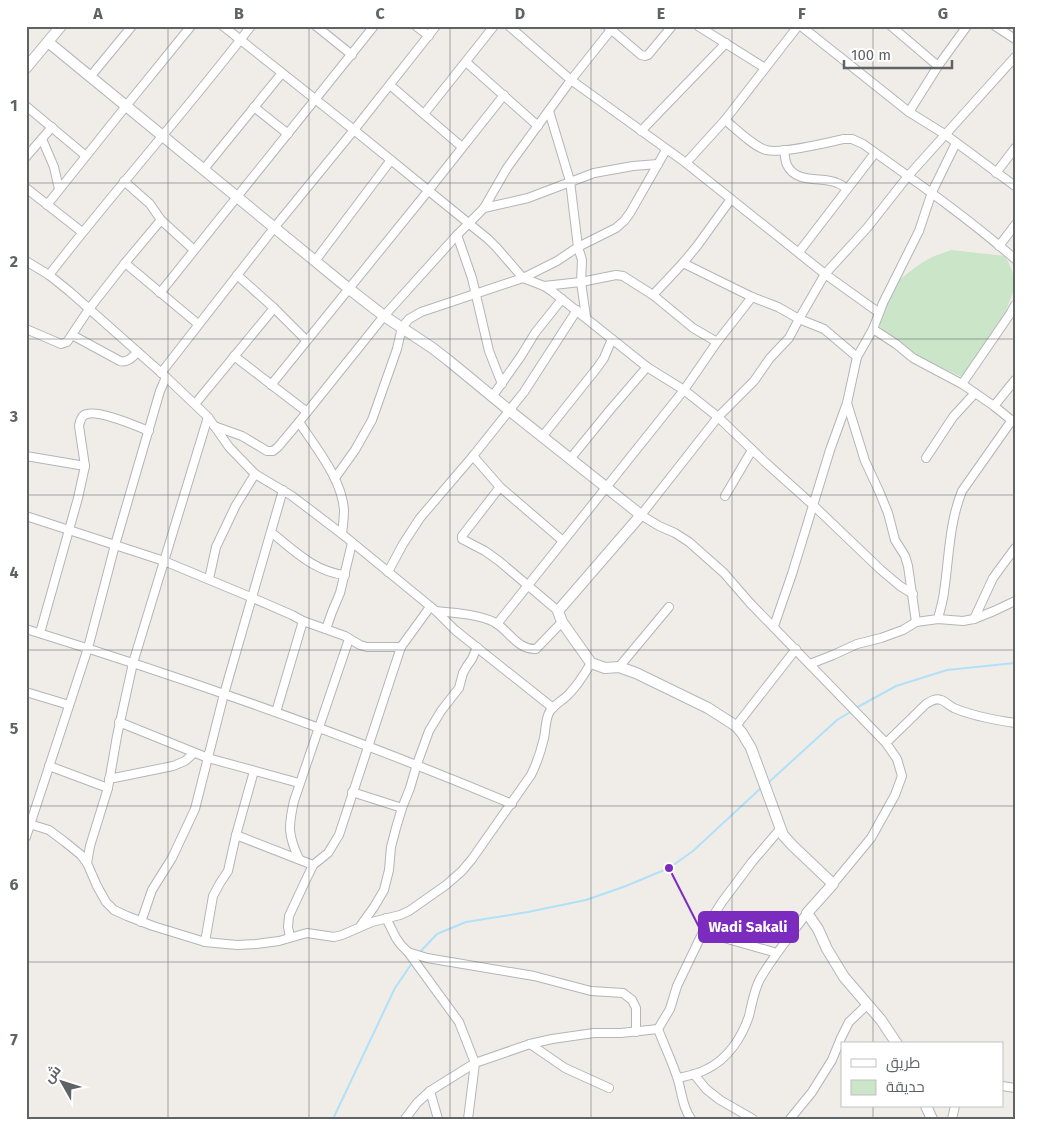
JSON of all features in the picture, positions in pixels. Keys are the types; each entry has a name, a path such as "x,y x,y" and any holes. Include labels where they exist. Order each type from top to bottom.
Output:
{"street":[{"path":"26,68 61,26"},
{"path":"90,77 132,26"},
{"path":"47,205 191,26"},
{"path":"223,26 354,130 497,248 523,278 544,286 562,298 647,367 684,390 718,417 880,570 913,594"},
{"path":"49,275 251,26"},
{"path":"316,26 352,55"},
{"path":"160,293 374,26"},
{"path":"416,26 429,36"},
{"path":"26,837 28,824 88,648 163,375 198,324 436,26"},
{"path":"424,114 494,26"},
{"path":"509,26 571,80 686,163 825,274 878,312"},
{"path":"214,426 242,436 267,451 273,451 278,447 384,316 484,208 507,168 611,27 641,55 645,56 648,55 672,26"},
{"path":"698,26 765,68"},
{"path":"686,163 725,120 799,26 909,112 946,135 1015,186"},
{"path":"891,26 938,66"},
{"path":"909,112 938,66 967,26"},
{"path":"995,26 1015,40"},
{"path":"48,42 348,288 384,316 437,352 641,515 689,542 724,573 750,603 886,743 897,759 902,776 895,795 876,830 807,913 777,953 759,981 746,1025 740,1037 721,1060 707,1069 678,1078"},
{"path":"641,132 726,43"},
{"path":"558,611 641,515 718,417 754,381 770,358 790,338 798,319 825,274 867,228 908,176 1015,57"},
{"path":"466,62 538,126"},
{"path":"204,169 282,73"},
{"path":"390,85 462,147"},
{"path":"271,385 504,95"},
{"path":"26,106 86,156"},
{"path":"254,107 288,134"},
{"path":"549,111 570,181 578,247 582,260 581,282 586,317"},
{"path":"725,120 765,150 777,151 843,139 852,139 863,144 932,192 1015,260"},
{"path":"26,157 52,127"},
{"path":"42,139 54,167 60,189"},
{"path":"774,626 830,450 847,403 857,357 873,328 878,312 919,231 932,192 956,143"},
{"path":"996,173 1015,148"},
{"path":"335,478 355,450 372,420 397,349 402,327 409,319 421,312 523,278 616,228 630,213 666,150"},
{"path":"784,150 788,166 795,174 807,179 837,183 847,189"},
{"path":"799,252 875,153"},
{"path":"315,261 391,160"},
{"path":"1003,163 1015,162"},
{"path":"484,208 528,198 594,173 633,166 658,164"},
{"path":"124,181 150,204 161,220 194,250"},
{"path":"26,188 82,232"},
{"path":"653,294 697,246 731,199"},
{"path":"26,329 61,344 67,342 89,308 161,220"},
{"path":"999,246 1015,225"},
{"path":"457,235 468,266 490,351 502,384"},
{"path":"26,261 49,275 89,308 195,404 208,417 228,447 255,474 292,496 342,534 456,630 553,708"},
{"path":"125,263 198,324"},
{"path":"683,263 752,297 778,307 798,319 824,329 857,357"},
{"path":"237,275 306,340"},
{"path":"544,286 581,282 616,275 623,276 653,294 693,328 717,342"},
{"path":"497,624 684,390 717,342 752,297"},
{"path":"492,397 535,333 562,298"},
{"path":"962,384 1015,305"},
{"path":"195,404 274,308"},
{"path":"388,572 420,518 510,411 577,310"},
{"path":"873,328 913,358 962,384 1013,422 962,491 958,501 944,595 938,619"},
{"path":"72,335 120,361 125,362 138,352"},
{"path":"542,437 597,368 604,358 612,339"},
{"path":"234,356 307,412"},
{"path":"570,459 647,367"},
{"path":"994,406 1015,380"},
{"path":"926,458 953,417 975,393"},
{"path":"847,403 865,461 879,491 896,540 906,561 913,594 916,622"},
{"path":"40,633 85,466 80,422 85,414 89,413 117,418 149,431"},
{"path":"87,863 90,846 108,788 133,663 208,417"},
{"path":"299,422 335,478 344,508 342,534"},
{"path":"725,496 752,450"},
{"path":"26,456 85,466"},
{"path":"473,456 500,487 563,541"},
{"path":"209,580 216,547 236,505 255,474"},
{"path":"500,487 462,536 462,539 492,556 558,611 562,622 591,664 605,668 619,667 636,673 708,708 736,726 751,748 783,835 792,846 833,884"},
{"path":"141,922 152,890 172,858 195,809 224,694 283,490"},
{"path":"26,516 164,561 303,621 350,639 360,646 401,647"},
{"path":"271,532 312,564 334,574 345,575"},
{"path":"326,629 340,593 352,543"},
{"path":"974,619 993,578 1015,548"},
{"path":"810,664 857,644 903,630 916,622 938,619 963,621 974,619 994,612 1015,601"},
{"path":"619,667 669,607"},
{"path":"433,609 481,617 497,624 522,647 530,649 536,649 562,622"},
{"path":"290,937 288,927 289,916 314,865 328,853 339,835 401,647 433,609"},
{"path":"276,712 303,621"},
{"path":"26,629 88,648 320,727 417,764 512,804"},
{"path":"299,859 290,836 290,817 299,783 350,639"},
{"path":"361,925 384,890 389,870 391,847 402,808 429,731 435,719 459,688 463,674 478,647"},
{"path":"736,726 796,649"},
{"path":"28,824 49,830 71,846 87,863 106,902 114,910 141,922 205,942 237,945 279,941 307,933 334,937 342,935 361,925 409,911 429,898 462,871 532,775 545,736 548,716 557,703 567,696 578,684 591,664"},
{"path":"26,692 69,705"},
{"path":"886,743 932,700 940,699 954,708 969,713 996,720 1015,722"},
{"path":"120,722 208,758 299,783"},
{"path":"109,779 173,766 185,761 194,753"},
{"path":"49,766 108,788"},
{"path":"205,942 213,896 228,872 254,771"},
{"path":"352,792 402,808"},
{"path":"658,1030 670,1009 677,986 703,932 722,902 752,862 781,828"},
{"path":"236,835 314,865"},
{"path":"807,913 818,929 827,949 844,977 881,1020 896,1042"},
{"path":"386,918 396,938 459,1022 475,1063 468,1119"},
{"path":"703,932 777,953"},
{"path":"408,952 427,958 534,976 591,991 624,994 632,1000 636,1008 636,1032"},
{"path":"790,1119 812,1092 832,1060 850,1022 867,1005"},
{"path":"406,1119 417,1103 430,1091 475,1063 530,1044 552,1039 594,1033 658,1030"},
{"path":"658,1030 678,1078 682,1098 690,1119"},
{"path":"530,1044 564,1068 609,1088"},
{"path":"694,1074 706,1089 720,1100 753,1119"},
{"path":"430,1091 438,1119"}],"green space":[{"path":"951,250 1005,256 1012,270 1015,287 1005,313 962,377 913,354 880,327 878,318 890,293 899,280 932,257"}],"waterway":[{"path":"856,708 896,686 947,670 1015,663"},
{"path":"769,782 837,720 852,711"},
{"path":"419,953 437,934 466,922 586,900 669,868 693,851 761,788"},
{"path":"333,1119 395,988 412,963"}],"place":[{"name":"Wadi Sakali","path":"669,868"}]}
